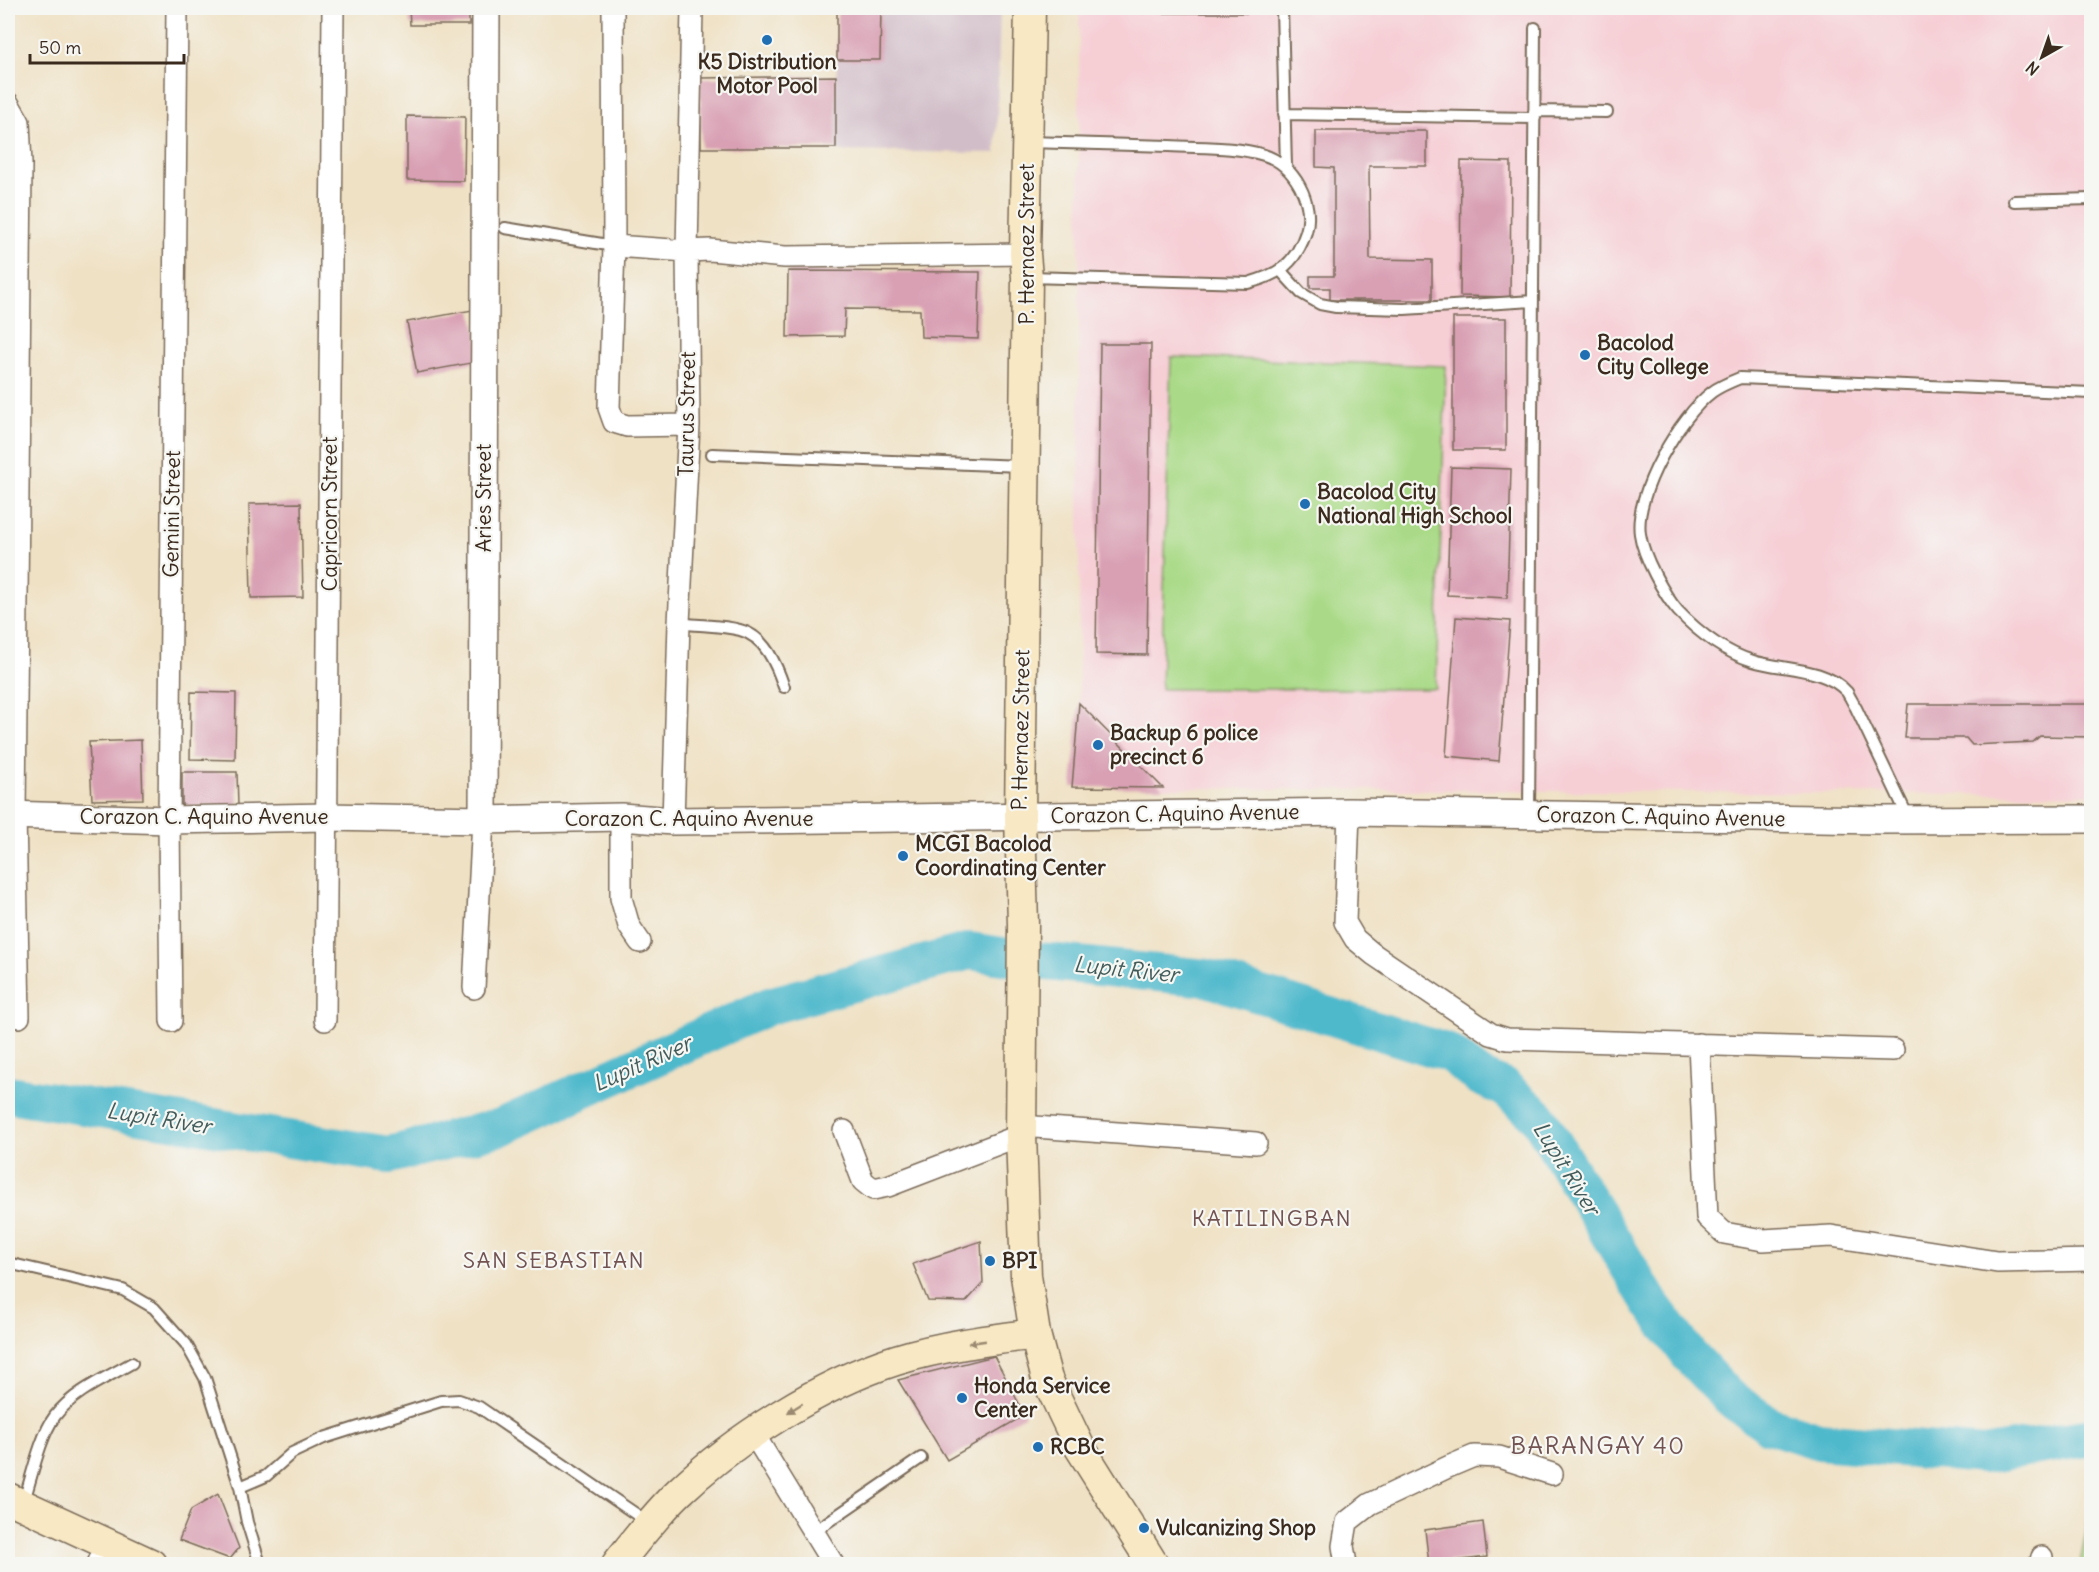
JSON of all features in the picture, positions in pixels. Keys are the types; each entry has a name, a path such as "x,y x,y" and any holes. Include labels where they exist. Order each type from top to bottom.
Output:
{"main road":[{"name":"P. Hernaez Street","path":"1030,8 1020,815 1023,925 1021,1131 1026,1276 1035,1334 1047,1379 1079,1446 1154,1564"},
{"path":"617,1564 649,1524 679,1492 720,1456 826,1388 896,1360 969,1343 1035,1334"},
{"path":"15,1501 102,1555 152,1564"}],"street":[{"name":"Gemini Street","path":"171,1021 169,820 177,8"},
{"name":"Capricorn Street","path":"325,1020 333,8"},
{"name":"Aries Street","path":"474,988 483,820 486,8"},
{"path":"613,8 614,246 609,408 614,422 627,426 688,425"},
{"name":"Taurus Street","path":"673,821 688,425 687,251 692,8"},
{"path":"8,103 19,122 21,164 11,815 19,1017"},
{"path":"614,246 687,251 710,250 784,257 1026,266"},
{"name":"Corazon C. Aquino Avenue","path":"11,815 169,820 327,817 483,820 621,817 673,821 1348,812 1529,816 2091,819"},
{"path":"1348,812 1345,922 1355,939 1372,954 1491,1034 1508,1039 1893,1050"},
{"path":"621,817 621,898 629,926 640,942"},
{"path":"1699,1044 1707,1217 1724,1233 1763,1240 1831,1236 1997,1262 2091,1260"},
{"path":"844,1131 863,1180 873,1189 888,1186 1021,1131 1256,1143"},
{"path":"753,1433 833,1564"},
{"path":"1346,1564 1343,1546 1347,1522 1370,1504 1448,1467 1474,1456 1499,1457 1552,1474"}],"lane":[{"path":"1282,8 1286,167"},
{"path":"1529,816 1535,28"},
{"path":"1284,114 1607,112"},
{"path":"1026,266 1248,283 1270,277 1288,265 1301,248 1308,227 1307,205 1299,184 1286,167 1267,156 1232,149 1028,142"},
{"path":"2014,201 2091,199"},
{"path":"505,228 614,246"},
{"path":"1280,270 1301,293 1320,304 1336,307 1404,309 1533,301"},
{"path":"1910,819 1846,691 1831,680 1814,674 1754,661 1738,655 1716,644 1677,610 1660,584 1640,535 1640,514 1649,486 1662,457 1690,416 1711,393 1740,378 2091,393"},
{"path":"712,454 1026,466"},
{"path":"679,624 742,630 765,648 777,667 784,687"},
{"path":"8,1263 123,1290 154,1308 186,1344 205,1378 240,1487 247,1522 260,1564"},
{"path":"15,1501 55,1417 85,1389 132,1363"},
{"path":"240,1487 266,1476 292,1453 324,1438 441,1401 459,1401 479,1407 649,1524"},
{"path":"813,1532 921,1458"}],"shaded area":[{"path":"837,8 1000,8 996,153 836,151"},
{"name":"Bacolod City College","path":"1079,8 2091,8 2091,795 1163,788 1079,703"}],"green space":[{"path":"1171,357 1446,366 1436,689 1161,689"},
{"path":"2091,1506 2091,1564 2080,1564"}],"building":[{"path":"409,8 469,8 469,25 410,25"},
{"path":"837,8 881,8 880,60 837,60"},
{"path":"1120,8 1251,8 1251,13 1120,13"},
{"path":"836,76 836,148 701,148 700,78"},
{"path":"407,116 465,117 464,181 407,180"},
{"path":"1316,131 1427,131 1427,166 1369,166 1370,259 1432,260 1432,300 1330,300 1330,288 1310,288 1310,276 1334,276 1334,168 1316,167"},
{"path":"1461,161 1511,162 1510,297 1460,296"},
{"path":"788,271 980,272 978,339 921,337 920,310 845,309 844,336 787,337"},
{"path":"472,310 482,361 417,373 407,322"},
{"path":"1453,318 1506,318 1506,450 1453,450"},
{"path":"1100,344 1151,344 1147,655 1096,654"},
{"path":"1451,467 1511,469 1507,598 1447,595"},
{"path":"301,503 303,597 251,598 249,504"},
{"path":"1456,617 1510,621 1499,761 1446,756"},
{"path":"191,692 236,693 235,760 190,759"},
{"name":"Backup 6 police precinct 6","path":"1079,703 1163,788 1072,787"},
{"path":"1908,704 2092,704 2092,737 2040,736 2033,742 1972,745 1966,738 1905,738"},
{"path":"141,740 143,799 92,800 89,742"},
{"path":"182,772 237,772 238,806 182,806"},
{"path":"981,1241 983,1283 966,1302 928,1301 913,1264"},
{"name":"Honda Service Center","path":"994,1356 1025,1415 947,1460 898,1380"},
{"path":"218,1494 239,1548 230,1559 179,1540 191,1510"},
{"path":"1483,1522 1487,1557 1429,1564 1425,1530"},
{"path":"2091,1546 2092,1564 2086,1564"}],"waterway":[{"name":"Lupit River","path":"8,1094 389,1155 501,1127 769,1006 970,951 1028,960 1207,978 1449,1053 1480,1077 1505,1088 1538,1117 1651,1304 1689,1355 1728,1397 1769,1425 1819,1441 1983,1455 2092,1437"}],"place":[{"name":"K5 Distribution Motor Pool","path":"767,40"},
{"name":"Bacolod City College","path":"1585,355"},
{"name":"Bacolod City National High School","path":"1305,504"},
{"name":"Backup 6 police precinct 6","path":"1098,745"},
{"name":"MCGI Bacolod Coordinating Center","path":"903,856"},
{"name":"BPI","path":"990,1261"},
{"name":"Honda Service Center","path":"962,1398"},
{"name":"RCBC","path":"1038,1447"},
{"name":"Vulcanizing Shop","path":"1144,1528"}],"district":[{"name":"KATILINGBAN","path":"1272,1218"},
{"name":"SAN SEBASTIAN","path":"554,1260"},
{"name":"BARANGAY 40","path":"1598,1446"}]}
